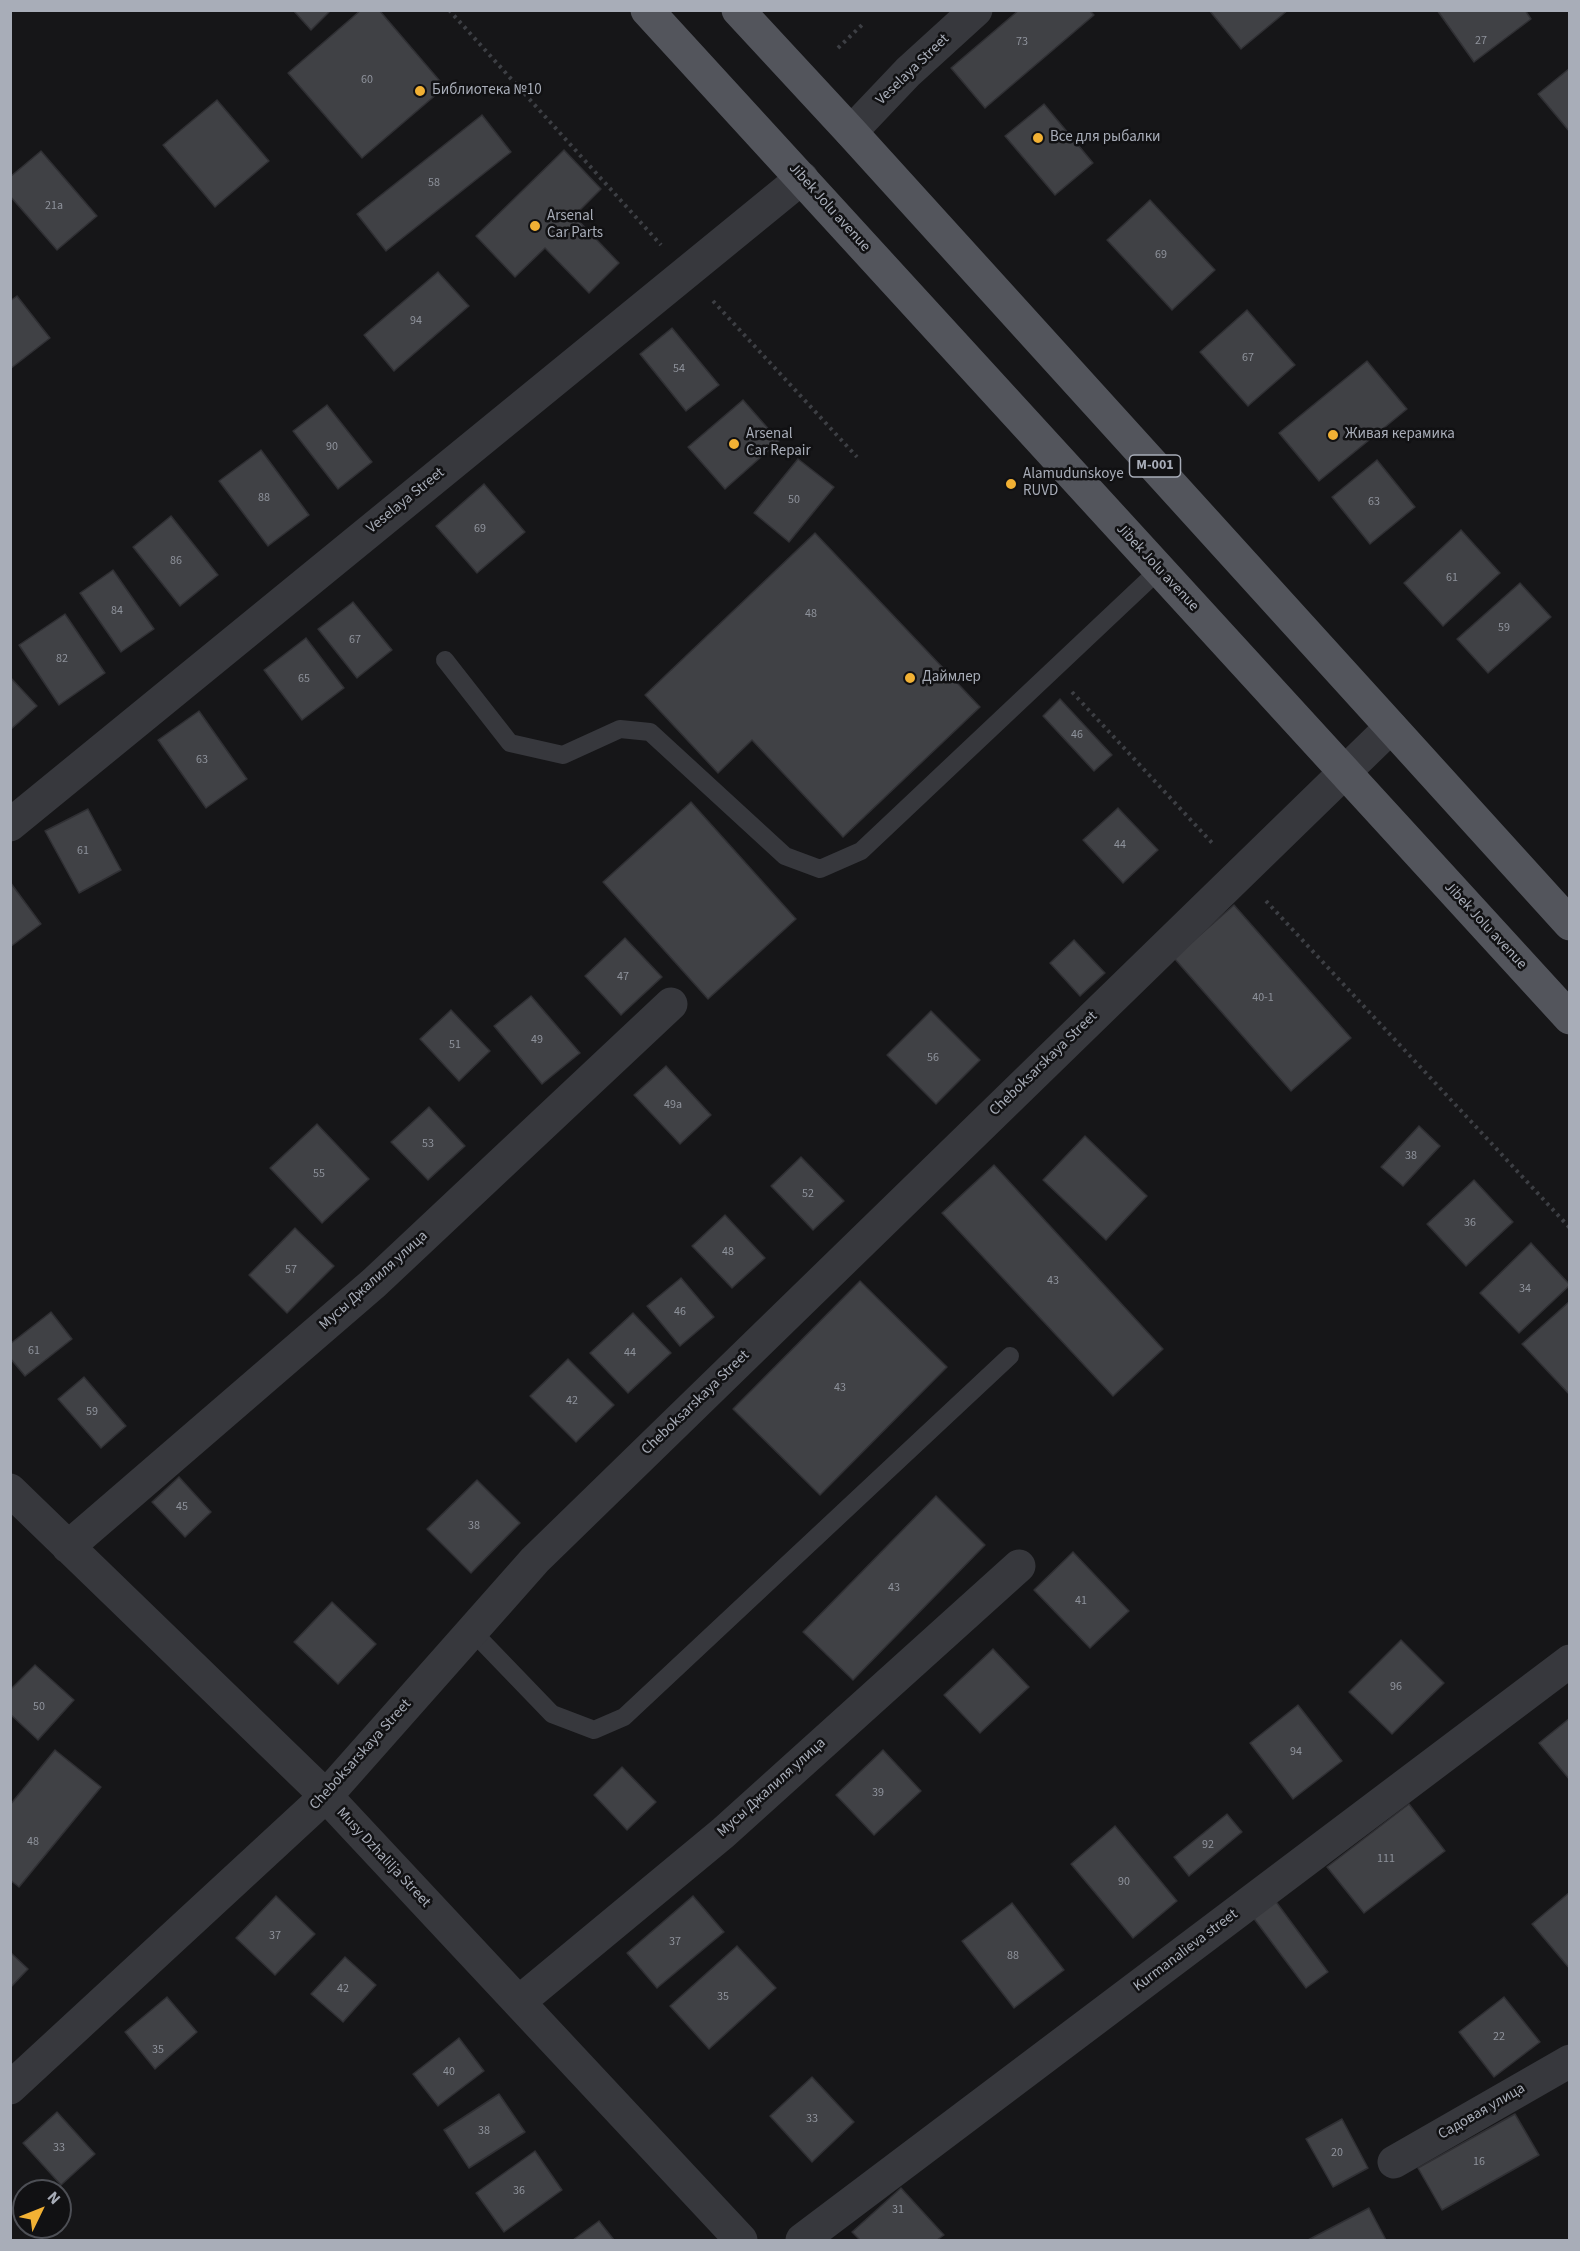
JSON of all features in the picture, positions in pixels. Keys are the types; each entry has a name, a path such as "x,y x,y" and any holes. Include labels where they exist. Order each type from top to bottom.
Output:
{"main road":[{"name":"Jibek Jolu avenue","path":"647,10 1569,1018"},
{"name":"М-001","path":"738,10 1569,924"}],"street":[{"name":"Veselaya Street","path":"851,132 908,72 976,10"},
{"name":"Veselaya Street","path":"10,825 802,178"},
{"name":"Cheboksarskaya Street","path":"10,2088 326,1796 535,1560 1391,727"},
{"name":"Мусы Джалиля улица","path":"68,1547 374,1283 671,1004"},
{"name":"Musy Dzhalilja Street","path":"10,1490 326,1796 741,2241"},
{"name":"Мусы Джалиля улица","path":"519,2002 723,1833 1019,1566"},
{"name":"Kurmanalieva street","path":"802,2241 1569,1661"},
{"name":"Садовая улица","path":"1394,2162 1569,2061"}],"lane":[{"path":"446,660 510,743 563,755 620,729 650,732 785,856 820,869 861,851 1159,570"},
{"path":"472,1631 552,1714 594,1730 624,1717 1011,1356"}],"path":[{"path":"449,10 857,457"},
{"path":"838,48 864,23"},
{"path":"1071,691 1569,1228"}],"building":[{"path":"293,10 331,10 311,30"},
{"path":"361,10 379,10 445,87 362,158 288,73"},
{"path":"1019,10 1089,10 1094,15 985,108 951,68"},
{"path":"1209,10 1288,10 1241,49"},
{"path":"1437,10 1525,10 1531,19 1474,62"},
{"path":"1570,68 1570,132 1538,94"},
{"path":"217,100 269,161 215,207 163,145"},
{"path":"1044,104 1093,163 1055,195 1005,136"},
{"path":"482,115 511,152 386,251 357,214"},
{"name":"Arsenal Car Parts","path":"564,150 601,189 574,216 619,263 589,293 545,248 515,277 476,236"},
{"path":"41,151 97,216 57,250 10,196 10,177"},
{"path":"1150,200 1215,270 1172,310 1107,240"},
{"path":"438,272 469,306 394,371 364,335"},
{"path":"17,296 50,338 10,369 10,301"},
{"path":"1247,310 1295,365 1248,406 1200,352"},
{"path":"672,328 719,385 686,411 640,354"},
{"path":"1367,361 1407,409 1319,481 1279,433"},
{"name":"Arsenal Car Repair","path":"743,400 779,441 725,489 688,447"},
{"path":"327,405 372,462 338,489 293,431"},
{"path":"261,450 309,515 268,546 219,481"},
{"path":"798,459 834,487 789,542 754,513"},
{"path":"1377,460 1415,507 1370,544 1332,497"},
{"path":"484,484 525,532 477,573 436,526"},
{"path":"171,516 218,575 180,606 133,547"},
{"path":"1461,530 1500,573 1443,626 1404,583"},
{"path":"815,533 980,707 843,837 752,740 718,773 645,695"},
{"path":"113,570 154,629 121,652 80,593"},
{"path":"1520,583 1551,617 1488,673 1457,639"},
{"path":"353,602 392,650 357,678 318,629"},
{"path":"65,614 105,673 59,705 19,645"},
{"path":"306,638 344,688 302,720 264,670"},
{"path":"10,677 37,706 10,730"},
{"path":"1060,699 1112,755 1094,771 1043,716"},
{"path":"199,711 247,779 206,808 158,740"},
{"path":"691,802 796,919 708,999 603,882"},
{"path":"1118,808 1158,850 1123,883 1083,840"},
{"path":"88,809 121,870 79,893 45,831"},
{"path":"10,882 41,924 10,947"},
{"path":"1234,905 1351,1038 1291,1091 1174,958"},
{"path":"625,938 662,977 621,1015 585,976"},
{"path":"1074,940 1105,973 1080,996 1050,963"},
{"path":"531,996 580,1053 542,1084 494,1026"},
{"path":"451,1010 490,1051 459,1081 420,1039"},
{"path":"931,1011 980,1060 936,1104 887,1055"},
{"path":"666,1066 711,1115 680,1144 634,1095"},
{"path":"429,1107 465,1146 428,1180 391,1142"},
{"path":"317,1124 369,1179 322,1223 270,1168"},
{"path":"1419,1126 1440,1146 1403,1186 1381,1167"},
{"path":"1085,1136 1147,1196 1106,1240 1043,1180"},
{"path":"801,1157 844,1201 813,1230 771,1186"},
{"path":"994,1165 1163,1349 1113,1396 942,1213"},
{"path":"1474,1180 1513,1222 1466,1266 1427,1224"},
{"path":"725,1215 765,1258 732,1288 692,1246"},
{"path":"295,1228 334,1266 287,1313 249,1275"},
{"path":"1531,1243 1570,1285 1519,1333 1480,1293"},
{"path":"681,1278 714,1317 680,1346 647,1306"},
{"path":"860,1281 947,1367 820,1495 733,1409"},
{"path":"1570,1301 1570,1395 1522,1344"},
{"path":"51,1312 72,1339 25,1376 10,1358 10,1344"},
{"path":"633,1313 671,1353 628,1393 590,1353"},
{"path":"568,1359 614,1405 576,1442 530,1396"},
{"path":"84,1377 126,1426 101,1448 58,1399"},
{"path":"179,1477 211,1512 185,1537 152,1502"},
{"path":"477,1480 520,1523 471,1573 427,1529"},
{"path":"936,1496 985,1545 853,1680 803,1632"},
{"path":"1073,1552 1129,1611 1090,1648 1034,1590"},
{"path":"332,1602 376,1644 338,1684 294,1642"},
{"path":"1401,1640 1444,1683 1392,1734 1349,1692"},
{"path":"993,1649 1029,1687 980,1733 944,1695"},
{"path":"35,1665 74,1700 38,1740 10,1714 10,1690"},
{"path":"1298,1705 1342,1761 1293,1799 1250,1743"},
{"path":"1570,1718 1570,1780 1539,1743"},
{"path":"55,1750 101,1787 19,1887 10,1880 10,1805"},
{"path":"883,1750 921,1791 874,1835 836,1795"},
{"path":"622,1767 656,1802 627,1830 594,1795"},
{"path":"1409,1804 1445,1851 1364,1913 1327,1867"},
{"path":"1227,1814 1242,1832 1189,1876 1174,1857"},
{"path":"1115,1826 1177,1901 1133,1938 1071,1864"},
{"path":"1570,1892 1570,1969 1532,1924"},
{"path":"276,1896 315,1934 275,1975 236,1938"},
{"path":"693,1896 724,1932 657,1988 627,1953"},
{"path":"1274,1899 1328,1972 1306,1988 1252,1916"},
{"path":"1012,1903 1064,1970 1014,2008 962,1941"},
{"path":"737,1946 776,1988 709,2049 670,2006"},
{"path":"10,1952 28,1969 10,1988"},
{"path":"345,1957 376,1985 343,2022 311,1994"},
{"path":"167,1997 197,2032 155,2069 125,2032"},
{"path":"1504,1997 1540,2042 1494,2077 1459,2032"},
{"path":"459,2038 484,2071 438,2106 413,2074"},
{"path":"812,2077 854,2122 812,2162 770,2116"},
{"path":"499,2094 525,2132 469,2168 444,2130"},
{"path":"57,2112 95,2154 68,2179 56,2179 23,2143"},
{"path":"1515,2114 1539,2155 1442,2210 1418,2168"},
{"path":"1342,2119 1368,2168 1333,2187 1306,2139"},
{"path":"535,2151 562,2190 504,2232 476,2193"},
{"path":"901,2188 944,2235 937,2240 860,2240 852,2232"},
{"path":"1369,2208 1386,2240 1308,2240"},
{"path":"599,2221 614,2240 573,2240"}],"place":[{"name":"Библиотека №10","path":"420,91"},
{"name":"Все для рыбалки","path":"1038,138"},
{"name":"Arsenal Car Parts","path":"535,226"},
{"name":"Живая керамика","path":"1333,435"},
{"name":"Arsenal Car Repair","path":"734,444"},
{"name":"Alamudunskoye RUVD","path":"1011,484"},
{"name":"Даймлер","path":"910,678"}]}
